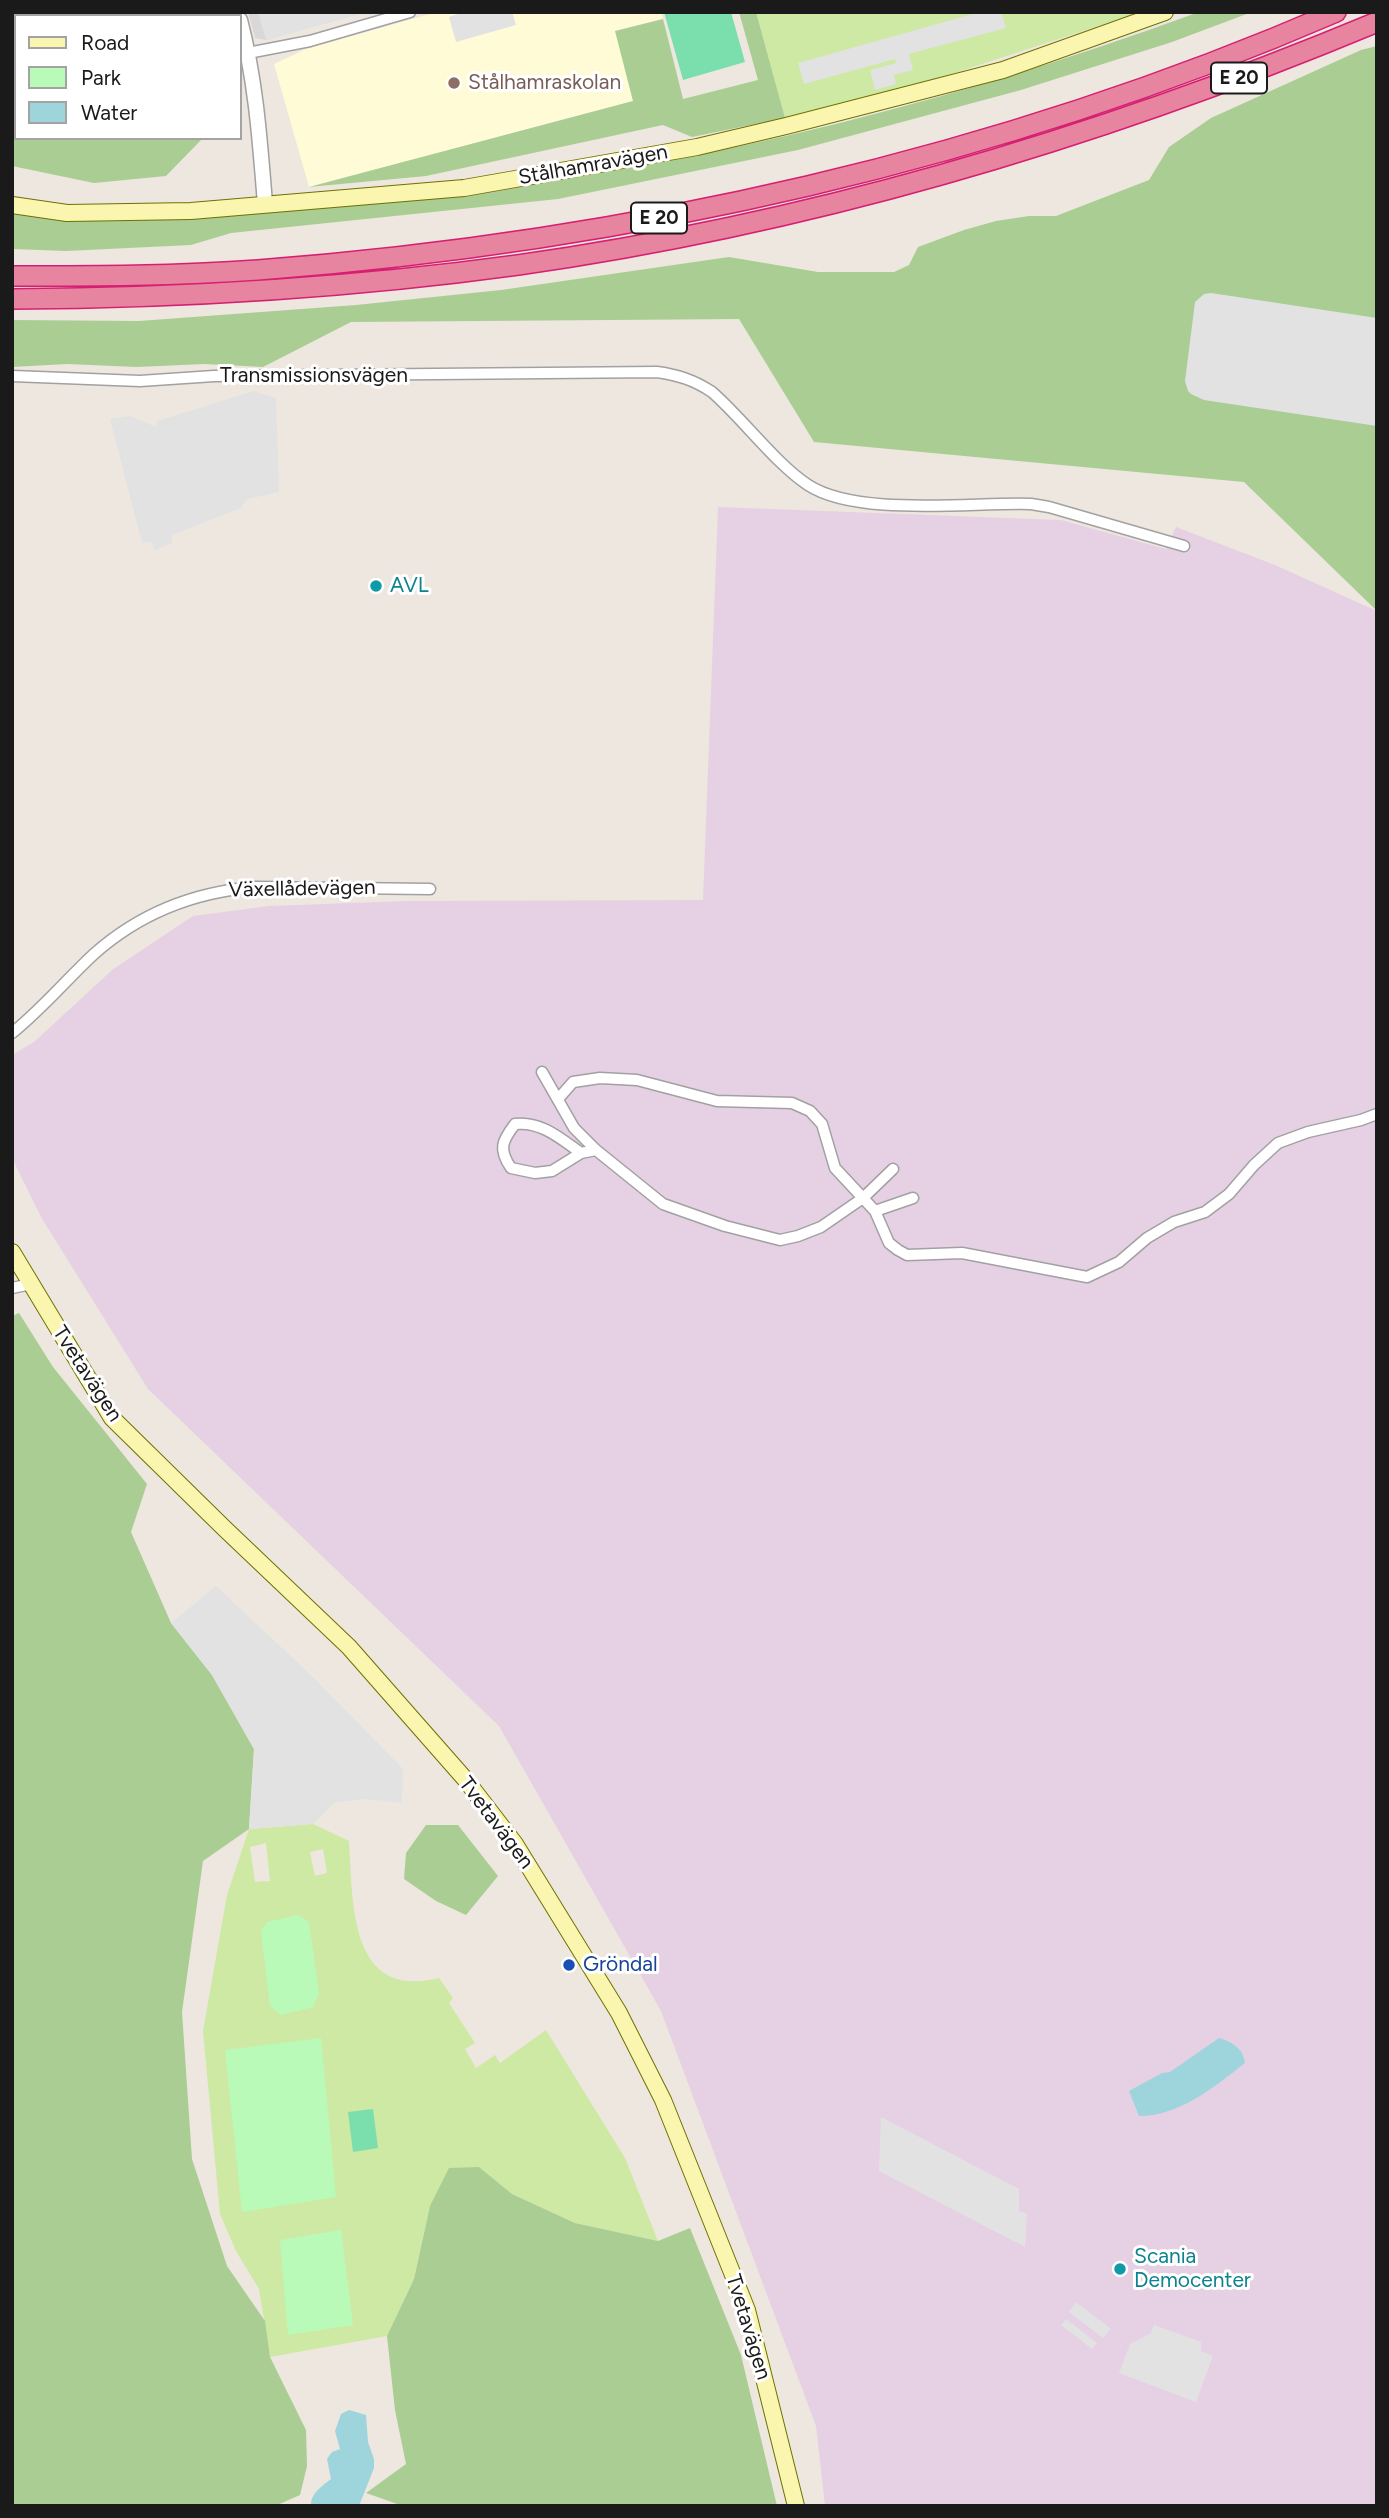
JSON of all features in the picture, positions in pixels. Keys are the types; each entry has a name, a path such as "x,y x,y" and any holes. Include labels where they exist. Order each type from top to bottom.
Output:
{"highway":[{"name":"E 20","path":"12,276 130,276 219,272 364,260 519,241 675,215 817,185 963,147 1092,107 1196,70 1336,12"},
{"name":"E 20","path":"12,299 131,298 255,292 394,280 520,265 679,237 837,203 968,169 1099,128 1216,87 1377,22"}],"main road":[{"name":"Stålhamravägen","path":"12,205 67,213 191,211 464,188 697,147 1003,70 1159,13"},
{"name":"Tvetavägen","path":"12,1252 112,1418 349,1647 465,1779 515,1843 619,2013 663,2100 747,2310 796,2506"}],"street":[{"path":"248,53 310,41 410,12"},
{"path":"242,28 248,53 265,205"},
{"name":"Transmissionsvägen","path":"12,376 140,381 215,376 617,372 680,375 697,382 724,402 807,485 836,498 857,503 882,504 1031,504 1059,509 1184,546"},
{"name":"Växellådevägen","path":"12,1033 107,943 144,918 186,899 230,889 256,887 430,889"},
{"path":"542,1072 574,1128 596,1150 663,1204 725,1226 780,1240 821,1227 863,1198 893,1169"},
{"path":"558,1099 573,1082 600,1078 637,1080 717,1101 792,1103 810,1111 822,1124 835,1168 875,1211 889,1243 907,1255 962,1253 1087,1277 1119,1262 1147,1238 1174,1222 1205,1212 1228,1194 1278,1143 1308,1132 1361,1121 1377,1114"},
{"path":"581,1153 550,1130 529,1122 515,1124 503,1139 503,1157 511,1168 535,1173 552,1171 581,1153 596,1150"},
{"path":"875,1211 913,1198"},
{"path":"12,1288 30,1284"}],"shaded area":[{"path":"248,12 366,12 266,40 255,38"},
{"path":"258,12 366,12 266,40"},
{"name":"Stålhamraskolan","path":"437,12 661,12 663,19 616,31 633,101 309,187 274,64 306,49"},
{"path":"464,12 512,12 516,25 456,42 449,17"},
{"path":"980,12 1001,12 1006,28 909,54 913,70 894,75 896,84 875,90 870,70 896,63 895,59 804,84 798,63"},
{"path":"1204,294 1377,318 1377,426 1204,400 1191,394 1185,381 1195,302"},
{"path":"254,391 276,398 279,492 247,499 241,508 172,535 172,543 155,550 152,542 142,543 110,419 130,416 156,427 157,421"},
{"path":"718,507 1061,520 1166,549 1176,527 1275,565 1377,611 1377,2506 825,2506 816,2426 661,2011 499,1726 148,1389 41,1217 12,1158 12,1055 34,1042 112,970 193,916 269,906 407,901 703,900"},
{"path":"216,1586 313,1677 403,1769 402,1803 366,1799 334,1803 313,1824 249,1829 254,1749 212,1675 171,1623"},
{"path":"881,2117 1019,2189 1019,2212 1027,2213 1025,2247 879,2171"},
{"path":"1076,2302 1111,2329 1103,2338 1069,2312"},
{"path":"1066,2319 1097,2343 1092,2349 1061,2325"},
{"path":"1154,2325 1201,2342 1201,2351 1213,2356 1196,2402 1119,2373 1130,2344 1151,2333"}],"green space":[{"path":"12,12 82,14 14,14 14,140 201,140 166,176 94,183 12,166"},
{"path":"144,12 220,12 220,14 141,14"},
{"path":"664,12 731,12 745,62 683,80"},
{"path":"739,12 756,12 785,118 692,137 663,125 426,176 309,187 633,101 615,31 663,19 683,99 758,80"},
{"path":"756,12 1141,12 927,82 785,118"},
{"path":"1199,12 1252,12 1172,42 1021,90 798,150 558,199 231,233 191,245 66,251 12,249 12,213 172,217 280,212 472,192 684,158 892,110 1097,48"},
{"path":"1377,46 1377,611 1244,482 814,442 739,319 351,322 263,367 67,364 12,367 12,320 139,321 356,305 501,290 729,257 818,272 894,272 909,265 918,247 964,230 996,221 1029,216 1056,216 1149,180 1169,147 1211,118 1361,50"},
{"path":"19,1313 53,1367 147,1484 131,1532 171,1623 212,1675 254,1749 249,1829 203,1861 182,2012 192,2159 227,2266 265,2321 270,2357 306,2430 307,2466 300,2495 275,2506 12,2506 12,1316"},
{"path":"313,1824 349,1841 355,1917 361,1941 372,1961 387,1975 409,1981 439,1978 453,1998 449,2003 475,2043 465,2049 476,2068 495,2055 500,2063 546,2030 625,2158 658,2241 575,2223 512,2194 479,2167 430,2206 414,2279 387,2336 270,2357 259,2289 236,2251 220,2214 203,2031 227,1895 249,1829","holes":["266,1843 270,1881 255,1882 250,1847","323,1849 327,1873 315,1876 310,1852"]},
{"path":"426,1825 458,1825 498,1876 466,1915 436,1901 404,1879 406,1853"},
{"path":"298,1915 309,1922 319,1993 313,2007 281,2015 270,2006 261,1931 267,1922"},
{"path":"321,2038 336,2197 242,2212 225,2050"},
{"path":"373,2109 378,2148 353,2152 348,2112"},
{"path":"479,2167 512,2194 575,2223 658,2241 690,2228 741,2355 777,2506 403,2506 366,2493 406,2464 395,2410 387,2336 414,2279 430,2206 449,2168"},
{"path":"341,2230 353,2325 288,2335 280,2240"}],"water":[{"path":"1219,2038 1236,2046 1245,2063 1182,2106 1154,2115 1139,2116 1129,2091 1162,2073 1170,2072"},
{"path":"349,2410 366,2415 368,2442 374,2459 374,2468 359,2506 311,2506 320,2487 331,2479 327,2459 332,2452 340,2449 335,2431 341,2414"}],"place":[{"name":"Stålhamraskolan","path":"454,83"},
{"name":"AVL","path":"376,586"},
{"name":"Gröndal","path":"569,1965"},
{"name":"Scania Democenter","path":"1120,2269"}]}
